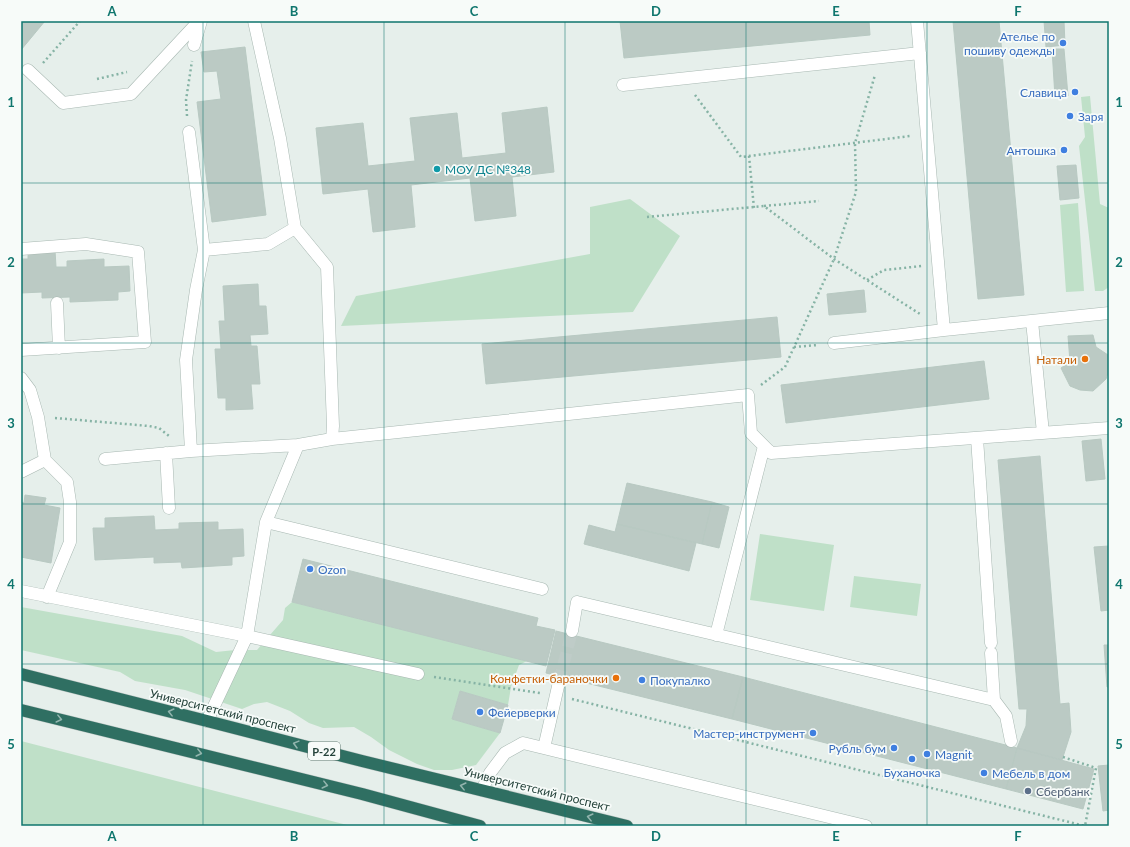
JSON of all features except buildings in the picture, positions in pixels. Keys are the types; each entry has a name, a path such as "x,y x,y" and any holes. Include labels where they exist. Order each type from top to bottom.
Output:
{"highway":[{"name":"Университетский проспект","path":"21,674 362,761 627,826"},
{"path":"21,710 362,794 480,826"}],"lane":[{"path":"194,45 200,21"},
{"path":"28,70 63,103 131,94 200,21"},
{"path":"254,21 280,138 295,228 327,267 332,439"},
{"path":"917,21 944,330"},
{"path":"623,85 920,53"},
{"path":"189,132 204,250 196,290 186,360 191,451"},
{"path":"204,250 268,244 295,228"},
{"path":"21,249 86,244 138,252 144,342 21,350"},
{"path":"57,303 59,348"},
{"path":"834,344 944,330 1109,313"},
{"path":"1032,321 1043,432"},
{"path":"21,378 30,390 38,417 45,460 67,482 70,502 70,542 47,597"},
{"path":"105,458 191,451 298,445 332,439 748,396 751,433 771,453 1109,428"},
{"path":"977,438 994,700 1006,716 1011,741"},
{"path":"208,721 247,636 266,522 298,445"},
{"path":"716,635 764,446"},
{"path":"166,453 169,508"},
{"path":"21,472 45,460"},
{"path":"266,522 542,589"},
{"path":"21,591 247,636 418,674"},
{"path":"572,631 577,602 994,700"},
{"path":"544,748 559,682"},
{"path":"482,790 490,773 504,753 523,743 866,826"}],"path":[{"path":"43,63 80,21"},
{"path":"189,132 186,100 194,45"},
{"path":"748,396 785,367 834,259 856,192 856,142 880,57"},
{"path":"95,80 134,70"},
{"path":"683,79 741,157 927,133"},
{"path":"749,156 754,208"},
{"path":"647,217 819,201"},
{"path":"764,206 834,259 944,330"},
{"path":"867,280 884,270 939,264"},
{"path":"794,348 834,344"},
{"path":"54,418 159,428"},
{"path":"418,674 556,695 1085,826 1096,768 1063,757"}],"green space":[{"path":"1090,96 1100,204 1109,208 1109,287 1103,291 1095,291 1079,146 1085,137 1081,97"},
{"path":"630,199 680,236 633,312 341,326 356,296 590,254 590,207"},
{"path":"1078,203 1084,291 1066,292 1060,205"},
{"path":"760,534 834,545 824,611 750,600"},
{"path":"854,576 921,584 917,616 850,607"},
{"path":"292,602 527,661 519,665 511,687 508,705 460,691 452,719 500,733 476,765 452,770 434,770 417,764 389,750 354,727 323,728 309,723 290,711 267,702 254,704 242,709 185,690 135,681 120,672 21,650 21,607 182,636 216,652 257,650 283,620 285,608"},
{"path":"21,741 351,826 21,826"}],"tunnel":[{"path":"559,682 572,631"}],"place":[{"name":"Ателье по пошиву одежды","path":"1063,43"},
{"name":"Славица","path":"1075,92"},
{"name":"Заря","path":"1070,116"},
{"name":"Антошка","path":"1064,150"},
{"name":"МОУ ДС №348","path":"437,169"},
{"name":"Натали","path":"1085,359"},
{"name":"Ozon","path":"310,569"},
{"name":"Конфетки-бараночки","path":"616,678"},
{"name":"Покупалко","path":"642,680"},
{"name":"Фейерверки","path":"480,712"},
{"name":"Мастер-инструмент","path":"813,733"},
{"name":"Рубль бум","path":"894,748"},
{"name":"Magnit","path":"927,754"},
{"name":"Буханочка","path":"912,759"},
{"name":"Мебель в дом","path":"984,773"},
{"name":"Сбербанк","path":"1028,791"}]}
